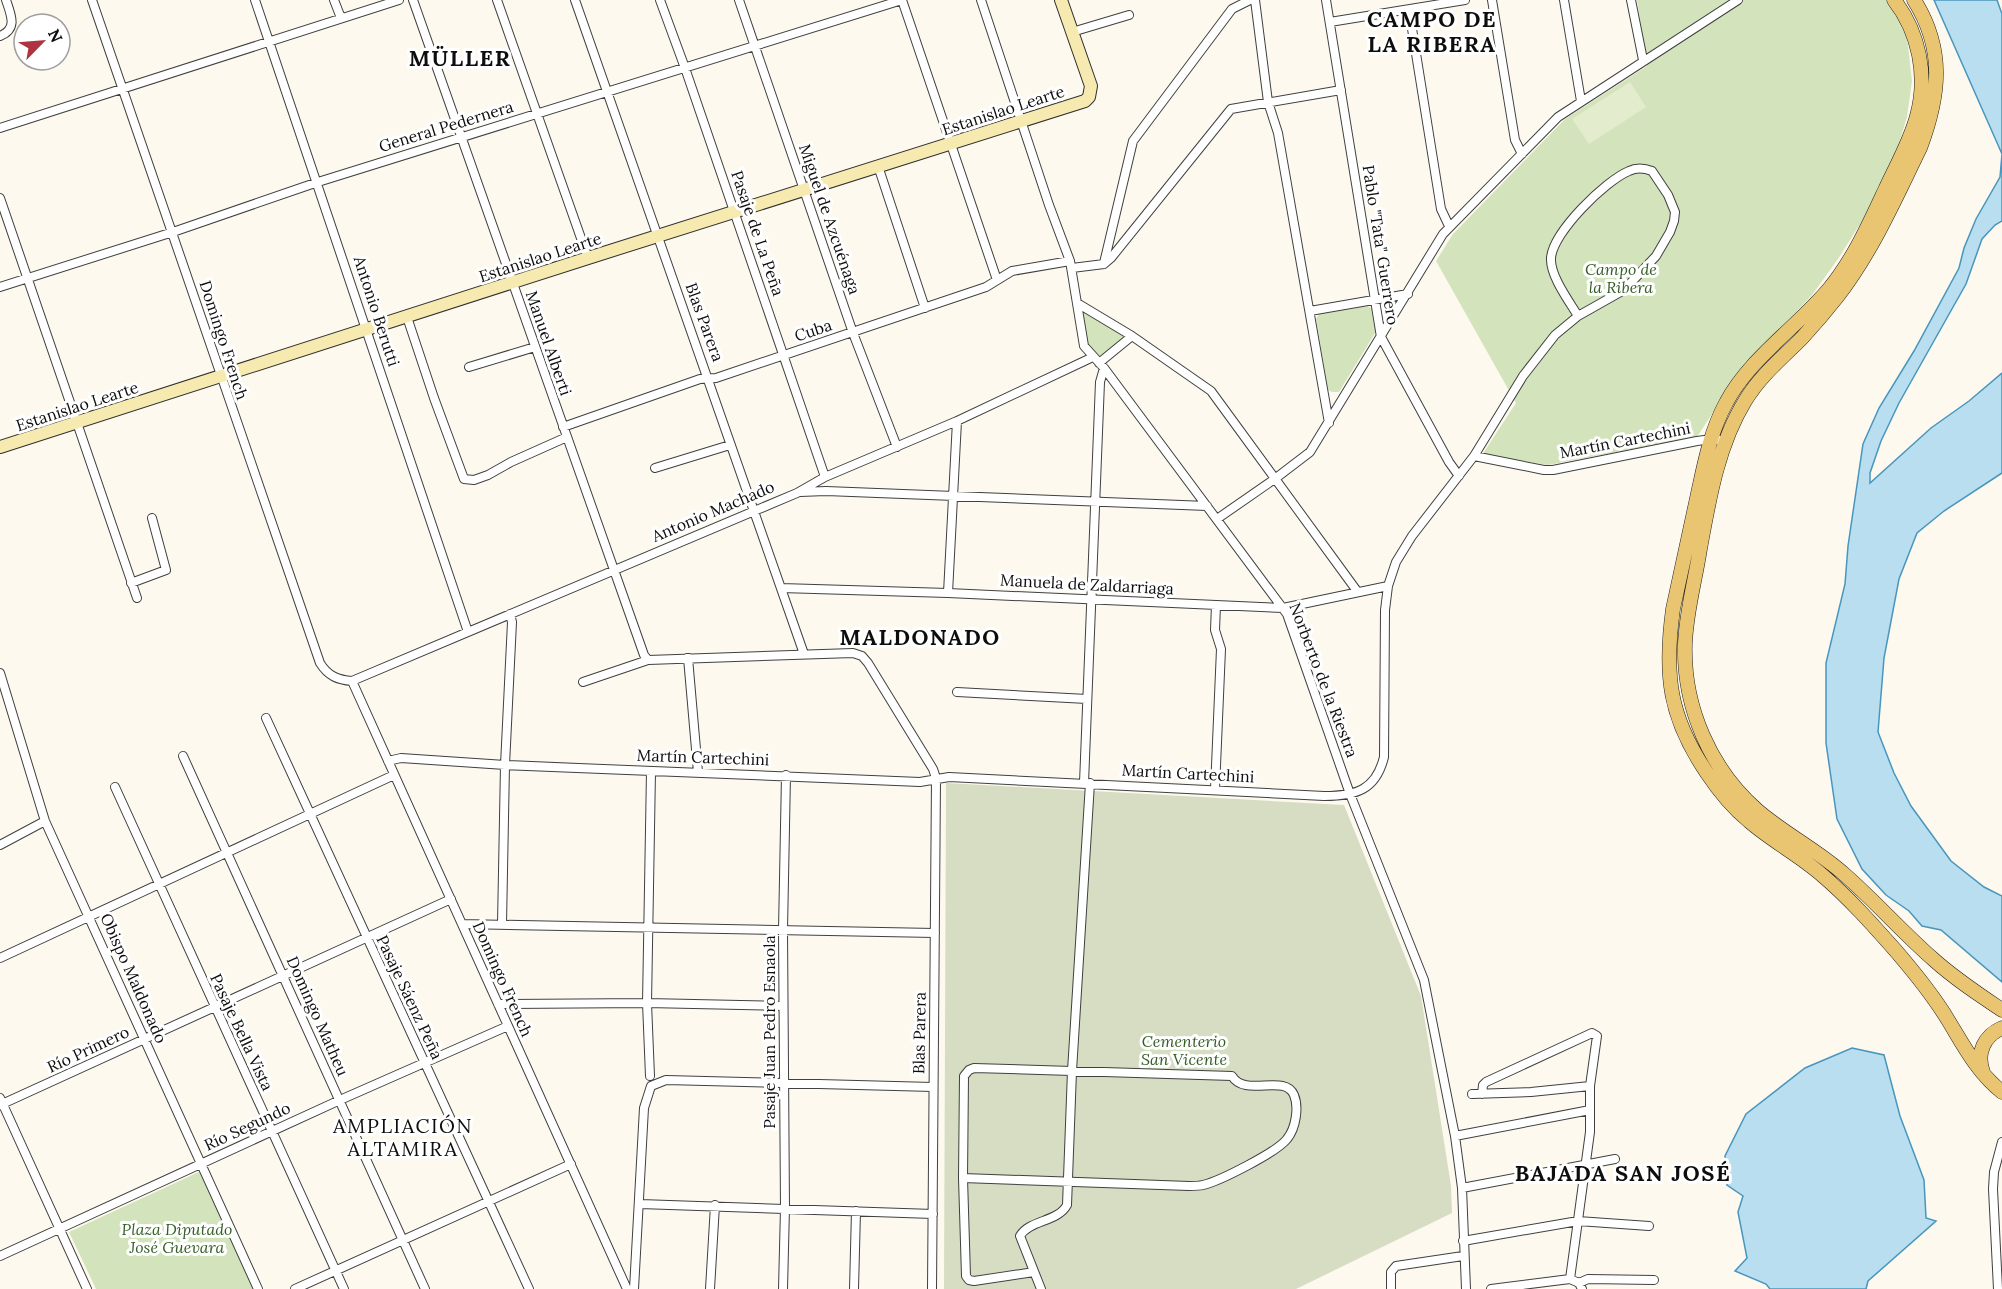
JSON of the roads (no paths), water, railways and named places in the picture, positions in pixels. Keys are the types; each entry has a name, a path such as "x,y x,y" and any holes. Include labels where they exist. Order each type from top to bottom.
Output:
{"main road":[{"path":"1894,0 1909,24 1920,63 1920,99 1917,116 1869,224 1839,274 1800,320 1739,383 1720,415 1712,439 1688,541 1670,633 1669,680 1678,721 1715,785 1734,807 1762,831 1822,875 1893,948 1936,1001 1974,1063 2002,1092"},
{"path":"1914,0 1930,33 1937,64 1935,99 1920,148 1866,256 1814,326 1765,374 1754,388 1736,418 1726,441 1709,503 1685,642 1687,687 1691,706 1709,748 1732,784 1757,810 1842,872 1935,962 2002,1010"},
{"path":"1989,1081 1981,1066 1980,1052 1991,1034 2002,1028"}],"street":[{"path":"0,36 9,31 12,23 6,0"},
{"name":"Domingo French","path":"92,0 320,663 328,674 340,680"},
{"name":"Antonio Berutti","path":"255,0 468,632"},
{"path":"334,0 341,18"},
{"path":"0,128 399,0"},
{"name":"Manuel Alberti","path":"413,0 644,655 648,660"},
{"path":"497,0 588,258"},
{"name":"Blas Parera","path":"575,0 804,654"},
{"name":"Pasaje de La Peña","path":"660,0 825,477"},
{"name":"Miguel de Azcuénaga","path":"739,0 853,333 897,447"},
{"path":"902,0 997,280"},
{"name":"General Pedernera","path":"0,287 318,182 902,0"},
{"name":"Norberto de la Riestra","path":"981,0 1071,265 1084,346 1283,608 1350,794 1424,980 1455,1136 1462,1188 1466,1289"},
{"path":"1061,0 1072,32 1129,15"},
{"path":"1104,264 1133,141 1231,4 1250,0"},
{"path":"1255,0 1268,102 1278,133 1329,423"},
{"name":"Pablo \"Tata\" Guerrero","path":"1326,0 1381,337 1449,462 1459,476"},
{"path":"1330,22 1463,0"},
{"path":"1492,0 1515,140 1522,154"},
{"path":"1564,0 1581,101"},
{"path":"1631,0 1643,60"},
{"path":"1217,519 1310,452 1449,226 1558,117 1738,0"},
{"path":"1409,10 1442,209 1449,226"},
{"name":"Estanislao Learte","path":"0,447 1084,101 1089,97 1090,86 1072,32"},
{"path":"1104,264 1231,109 1341,90"},
{"path":"878,166 925,308"},
{"path":"1474,456 1523,376 1555,335 1578,316 1615,296 1634,281 1656,256 1670,232 1675,212 1658,178 1652,171 1638,168 1615,179 1573,219 1554,243 1551,256 1553,271 1578,316"},
{"path":"0,198 136,598"},
{"name":"Cuba","path":"563,427 699,379 716,378 986,287 1012,271 1104,264"},
{"path":"1310,311 1408,294"},
{"path":"1077,303 1132,336 1211,391 1358,591"},
{"path":"407,317 464,479 474,480 488,475 567,437"},
{"name":"Antonio Machado","path":"340,680 352,681 797,493 825,477 1098,363 1132,336"},
{"path":"469,367 535,346"},
{"path":"1041,1289 1021,1241 1021,1232 1065,1209 1068,1181 1087,783 1087,699 1100,382 1098,363"},
{"path":"948,593 957,421"},
{"name":"Martín Cartechini","path":"388,761 401,758 505,765 920,782 950,777 1324,796 1350,794 1366,788 1373,782 1380,772 1384,757 1385,622 1388,586 1396,562 1404,548 1474,456 1553,470 1712,439 1726,441"},
{"path":"655,468 730,445"},
{"path":"797,493 826,491 1207,506"},
{"path":"131,583 166,570 152,518"},
{"name":"Manuela de Zaldarriaga","path":"781,588 1283,608 1388,586"},
{"path":"1215,789 1221,649 1215,630 1216,605"},
{"path":"501,924 512,622 510,614"},
{"path":"583,682 648,660 846,653 862,656 933,769 936,778"},
{"path":"688,658 698,772"},
{"name":"Obispo Maldonado","path":"0,673 45,821 258,1289"},
{"name":"Domingo French","path":"352,681 627,1289"},
{"path":"957,692 1087,699"},
{"name":"Pasaje Sáenz Peña","path":"266,717 424,1064 530,1289"},
{"name":"Domingo Matheu","path":"183,756 425,1289"},
{"path":"634,1289 644,1108 651,1081 646,1003 651,771"},
{"path":"0,958 394,775"},
{"name":"Pasaje Juan Pedro Esnaola","path":"783,1289 785,1208 783,930 786,775"},
{"name":"Blas Parera","path":"932,1289 936,778"},
{"name":"Pasaje Bella Vista","path":"115,787 344,1289"},
{"path":"0,845 45,821"},
{"name":"Río Primero","path":"1,1102 214,1008 451,899"},
{"path":"462,924 935,933"},
{"path":"498,1004 646,1003 783,1006"},
{"name":"Río Segundo","path":"0,1256 340,1100 508,1026"},
{"path":"1577,1283 1578,1221 1590,1132 1590,1086 1598,1041 1595,1034 1486,1082 1477,1094 1532,1092 1590,1086"},
{"path":"963,1178 1204,1185 1279,1147 1290,1136 1295,1119 1295,1096 1291,1090 1283,1086 1239,1084 1232,1076 974,1068 966,1072 964,1076 963,1178 966,1276 969,1280 974,1281 1034,1272"},
{"path":"651,1081 933,1087"},
{"path":"1,1102 87,1289"},
{"path":"1455,1136 1590,1110"},
{"path":"1998,1289 1993,1189 1994,1172 2002,1142"},
{"path":"1462,1188 1615,1159"},
{"path":"295,1289 571,1164"},
{"path":"640,1204 933,1214"},
{"path":"710,1289 715,1205"},
{"path":"854,1289 856,1211"},
{"path":"1463,1241 1578,1221 1649,1226"},
{"path":"1391,1289 1391,1272 1396,1266 1464,1256"},
{"path":"1491,1289 1577,1283 1588,1279 1654,1280"}],"water":[{"path":"1934,0 1997,0 2002,14 2002,154"},
{"path":"2002,154 2002,221 1982,239 1966,284 1899,403 1881,441 1870,473 1870,483 1931,428 1969,401 2002,373 2002,473 1944,511 1917,533 1899,579 1884,658 1878,732 1894,773 1911,806 1951,861 1984,887 2002,896 2002,982 1941,930 1922,926 1909,911 1886,895 1862,869 1837,819 1826,743 1826,663 1845,584 1848,546 1863,444 1879,408 1914,351 1959,268 1964,248 1976,219 2000,177"},
{"path":"1852,1048 1884,1055 1900,1116 1924,1180 1926,1218 1936,1221 1868,1281 1866,1289 1770,1289 1766,1284 1735,1271 1747,1258 1738,1212 1743,1196 1727,1185 1725,1156 1746,1114 1805,1068"}],"district":[{"name":"CAMPO DE LA RIBERA","path":"1432,32"},
{"name":"MÜLLER","path":"460,58"},
{"name":"MALDONADO","path":"920,637"},
{"name":"AMPLIACIÓN ALTAMIRA","path":"403,1136"},
{"name":"BAJADA SAN JOSÉ","path":"1623,1173"}],"park label":[{"name":"Campo de la Ribera","path":"1621,278"},
{"name":"Cementerio San Vicente","path":"1184,1050"},
{"name":"Plaza Diputado José Guevara","path":"177,1238"}]}
